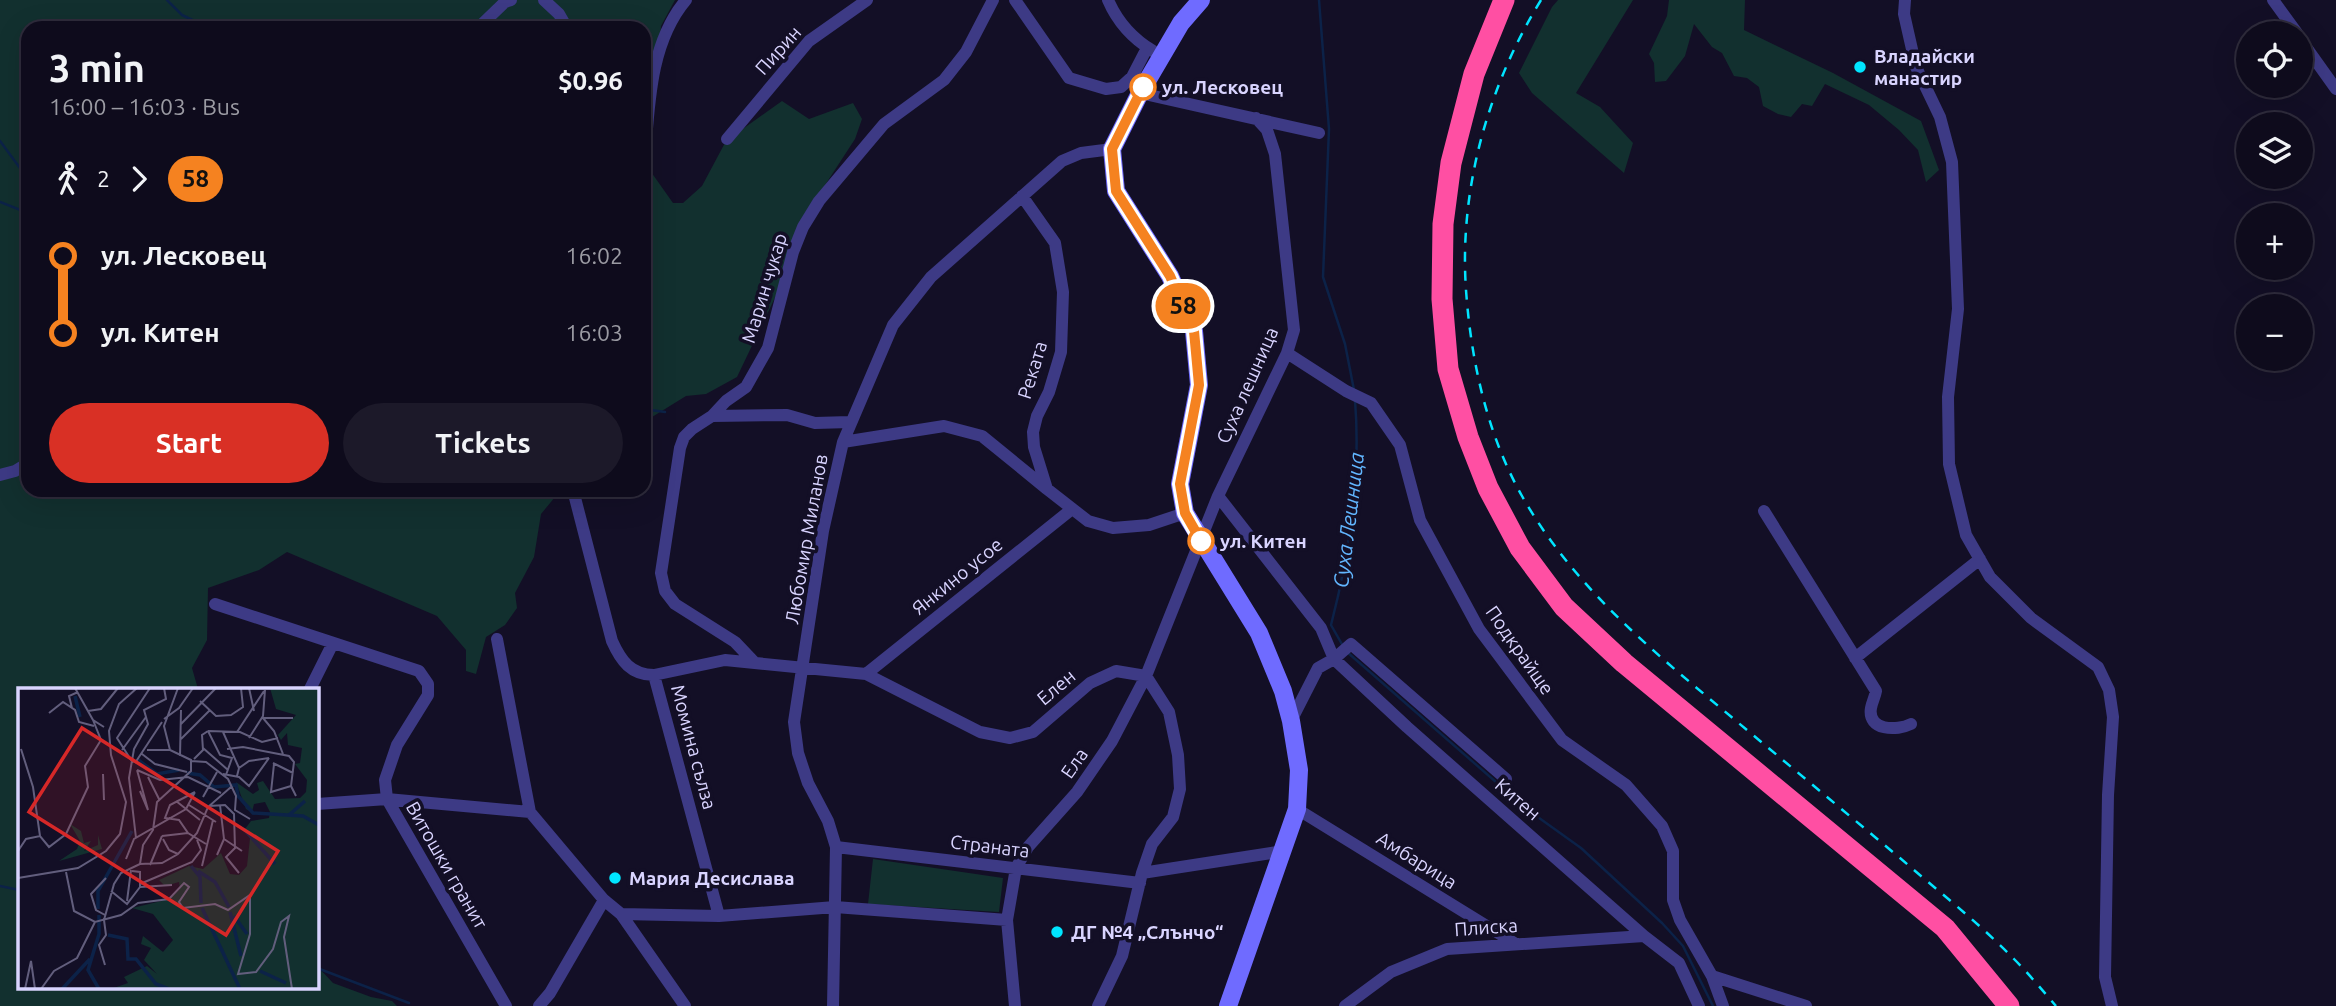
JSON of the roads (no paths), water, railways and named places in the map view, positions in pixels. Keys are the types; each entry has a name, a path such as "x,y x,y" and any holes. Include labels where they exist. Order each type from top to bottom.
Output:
{"highway":[{"path":"1504,0 1474,74 1451,163 1443,224 1442,299 1448,369 1468,437 1488,488 1520,548 1564,607 1634,672 1945,928 2009,1006"}],"street":[{"path":"485,21 505,2 511,0"},
{"path":"544,0 563,21"},
{"path":"651,106 656,60 667,30 686,0"},
{"name":"Пирин","path":"727,139 809,41 867,0"},
{"name":"Марин чукар","path":"754,662 734,642 675,604 665,591 661,573 680,448 684,437 692,429 746,387 768,348 793,252 803,227 819,201 884,124 944,80 965,52 993,0"},
{"path":"1014,0 1069,78 1106,89 1121,87 1132,77 1201,0"},
{"path":"1108,0 1114,14 1134,37 1154,52"},
{"path":"1905,0 1904,14 1916,67 1940,117 1952,162 1958,309 1948,397 1949,464 1966,536 1990,577 2031,618 2098,667 2109,690 2113,718 2108,795 2105,977 2112,1006"},
{"path":"2273,0 2288,21"},
{"path":"1154,52 1140,93 1112,149 1116,191 1170,276 1194,331 1199,385 1180,484 1185,513 1259,633 1283,691 1299,770 1297,809 1228,1006"},
{"path":"2313,57 2336,89"},
{"path":"1140,93 1319,133"},
{"name":"Суха лешница","path":"1201,541 1218,496 1287,353 1294,330 1275,154 1266,130 1256,118"},
{"name":"Любомир Миланов","path":"837,1004 835,847 828,821 808,783 798,753 794,722 823,531 843,442 893,325 931,277 1062,161 1081,153 1112,149"},
{"name":"Реката","path":"1022,196 1055,243 1063,292 1061,352 1049,393 1037,416 1033,432 1034,447 1047,489"},
{"name":"Подкрайще","path":"1287,353 1346,391 1371,403 1400,446 1420,520 1479,629 1562,740 1626,785 1662,826 1673,850 1673,900 1679,920 1712,976 1723,1006"},
{"path":"712,416 787,415 815,423 850,422"},
{"path":"843,442 944,426 982,436 1088,521 1113,528 1149,525 1185,513"},
{"path":"0,475 21,467"},
{"name":"Китен","path":"1218,496 1321,628 1334,659 1644,936 1681,963"},
{"name":"Момина сълза","path":"575,497 612,641 621,660 630,668 642,675 654,675 719,916"},
{"name":"Янкино усое","path":"866,674 1072,509"},
{"path":"1764,511 1876,691 1870,708 1878,724 1888,729 1911,724"},
{"name":"Ела","path":"1015,1006 1007,920 1016,868 1028,847 1077,792 1112,741 1146,676 1201,541"},
{"path":"1855,658 1980,559"},
{"name":"Витошки гранит","path":"215,604 419,671 428,684 428,695 397,745 385,780 387,799 506,1006"},
{"path":"497,639 530,812 604,900 621,914 685,1006"},
{"path":"310,688 333,643"},
{"path":"1291,721 1318,668 1334,659 1351,644 1506,779"},
{"name":"Елен","path":"654,675 725,660 866,674 980,732 1010,738 1033,732 1090,683 1116,671 1146,676"},
{"path":"1098,1006 1122,956 1152,844 1173,817 1180,789 1178,755 1169,712 1146,676"},
{"path":"318,804 387,799 530,812"},
{"name":"Амбарица","path":"1297,809 1516,944"},
{"name":"Страната","path":"835,847 1016,868 1141,878 1284,851"},
{"path":"539,1006 550,993 604,900"},
{"path":"621,914 719,916 835,907 1007,920"},
{"name":"Плиска","path":"1345,1006 1391,972 1447,949 1644,936"},
{"path":"1699,1006 1681,963 1700,959"},
{"path":"1712,976 1806,1006"}],"waterway":[{"path":"167,0 182,15 194,21"},
{"name":"Суха Лешница","path":"1319,0 1329,129 1323,277 1345,344 1354,390"},
{"path":"0,141 21,170"},
{"path":"0,202 21,210"},
{"name":"Суха Лешница","path":"1343,646 1331,625 1344,570 1352,514 1356,457 1355,400"},
{"path":"651,410 665,412"},
{"name":"Суха Лешница","path":"1347,652 1528,810 1581,848 1662,923 1683,946 1713,1006"},
{"path":"0,886 18,890"},
{"path":"318,968 409,1003"}],"railway":[{"path":"1541,0 1506,67 1481,139 1467,214 1465,252 1468,317 1483,396 1499,448 1522,496 1543,529 1591,590 1646,644 1973,920 2020,965 2056,1006"}],"place":[{"name":"Владайски манастир","path":"1860,67"},
{"name":"ул. Лесковец","path":"1143,87"},
{"name":"ул. Китен","path":"1201,541"},
{"name":"Мария Десислава","path":"615,878"},
{"name":"ДГ №4 „Слънчо“","path":"1057,932"}]}
